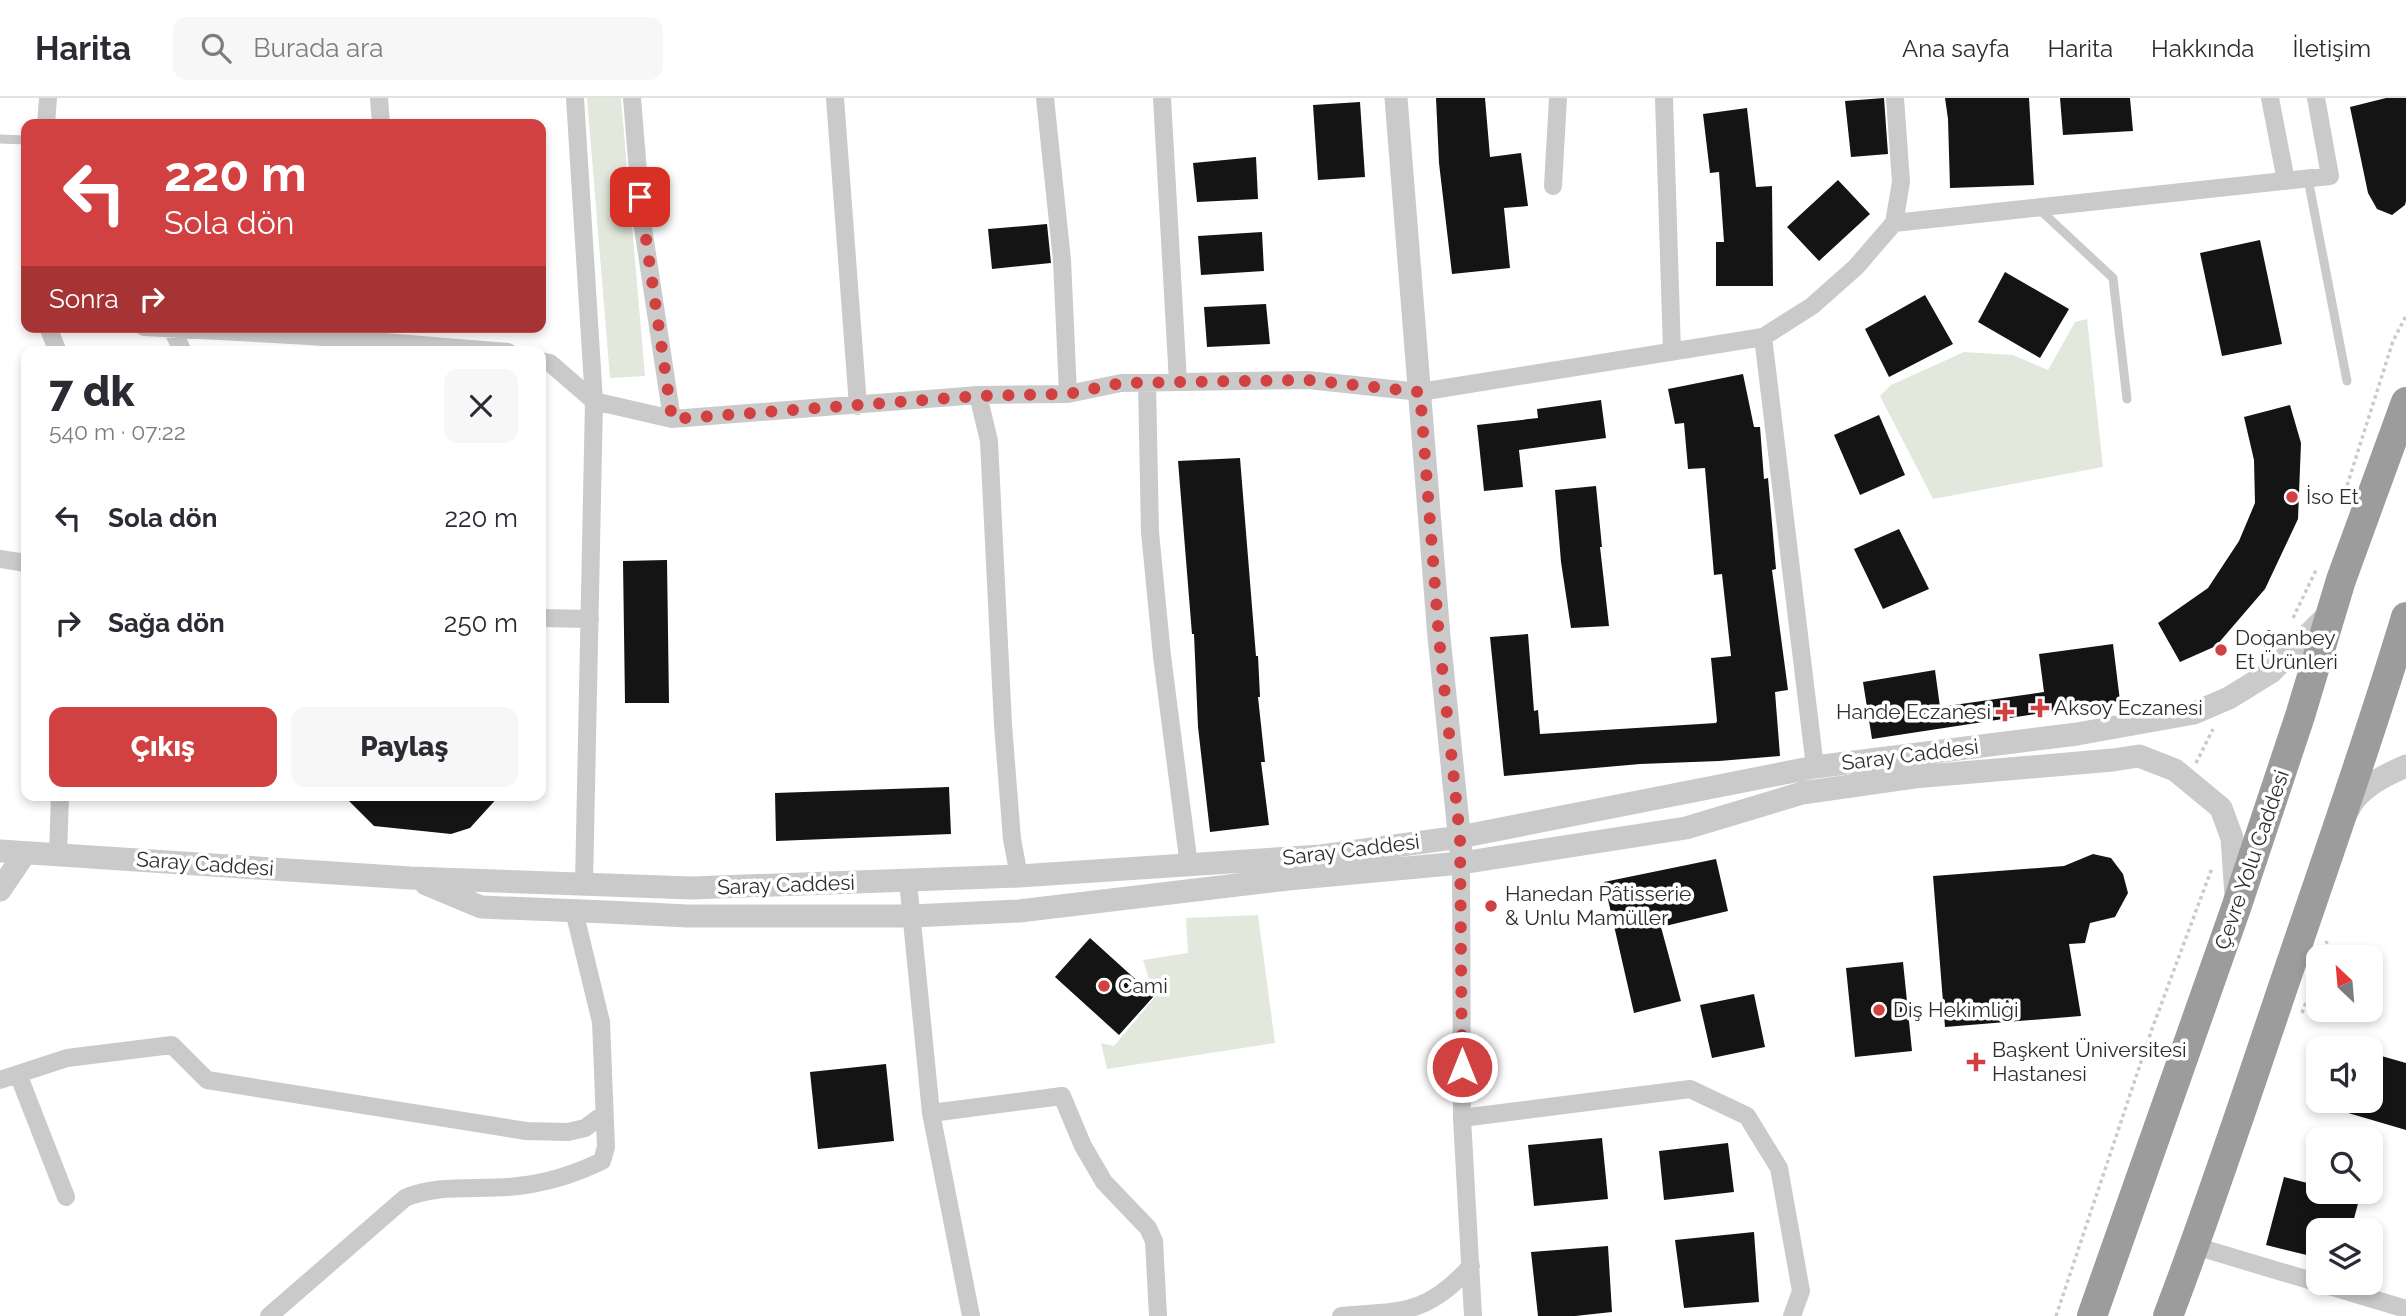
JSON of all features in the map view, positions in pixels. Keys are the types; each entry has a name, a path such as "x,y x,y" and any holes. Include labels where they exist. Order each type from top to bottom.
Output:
{"highway":[{"name":"Çevre Yolu Caddesi","path":"2092,1316 2236,908 2300,716 2331,612 2406,402"},
{"path":"2168,1316 2195,1247 2380,703 2406,617"}],"street":[{"path":"46,119 48,98"},
{"path":"379,98 381,119"},
{"path":"575,98 594,401 584,884"},
{"path":"632,98 642,221 672,419"},
{"path":"835,98 859,406"},
{"path":"1045,98 1062,260 1068,394"},
{"path":"1162,98 1178,382"},
{"path":"1396,98 1439,638 1460,837 1462,1118 1472,1316"},
{"path":"1553,186 1558,98"},
{"path":"1664,98 1672,351"},
{"path":"546,362 594,401 672,419 978,396 1068,394 1121,383 1308,380 1420,392 1763,337 1812,306 1847,275 1894,223 1900,182 1895,98"},
{"path":"2270,98 2286,181"},
{"path":"1894,223 2330,176 2316,98"},
{"path":"325,333 401,335 470,346"},
{"path":"1763,337 1815,767"},
{"path":"1147,383 1150,532 1162,656 1189,866"},
{"path":"978,396 989,441 1003,725 1012,839 1019,876"},
{"path":"0,559 21,562"},
{"name":"Saray Caddesi","path":"0,851 410,878 692,888 1019,876 1321,856 1460,837 1815,767 2077,734 2194,713 2229,698 2271,672 2331,612"},
{"path":"546,618 590,619"},
{"name":"Saray Caddesi","path":"410,878 481,907 688,916 912,916 1019,911 1288,879 1461,863 1686,828 1802,793 1914,777 2101,762 2139,756 2175,770 2221,808 2232,838 2236,908"},
{"path":"2329,852 2353,798 2387,774 2406,766"},
{"path":"58,855 60,801"},
{"path":"0,890 25,853"},
{"path":"908,881 932,1113 971,1316"},
{"path":"269,1316 405,1198 421,1191 520,1186 584,1169 602,1161 606,1147 601,1022 574,911"},
{"path":"0,1080 67,1058 172,1045 207,1080 526,1131 568,1132 585,1128 604,1114"},
{"path":"18,1074 66,1196"},
{"path":"1462,1118 1689,1089 1746,1116 1779,1168 1801,1291 1792,1316"},
{"path":"932,1113 1062,1096 1083,1146 1104,1182 1148,1228 1154,1241 1158,1316"},
{"path":"2195,1247 2406,1309"},
{"path":"1341,1316 1405,1311 1436,1299 1471,1266"}],"lane":[{"path":"0,139 21,140"},
{"path":"2308,179 2347,381"},
{"path":"2038,207 2113,278 2127,398"}],"shaded area":[{"path":"587,98 621,98 645,376 610,378"},
{"path":"2087,319 2103,467 1933,499 1880,396 1891,385 1964,352 2013,355 2048,370 2075,322"},
{"path":"1258,915 1275,1043 1107,1069 1101,1043 1114,1046 1155,997 1143,960 1188,953 1186,918"}],"building":[{"path":"1436,98 1485,98 1490,157 1521,153 1528,206 1504,208 1510,268 1452,274 1439,163"},
{"path":"1884,98 1888,154 1851,157 1845,101"},
{"path":"1945,98 2029,98 2034,185 1950,188"},
{"path":"2060,98 2130,98 2133,131 2063,135"},
{"path":"2386,98 2406,98 2406,201 2405,205 2392,215 2377,209 2368,193 2350,107"},
{"path":"1360,102 1365,177 1318,180 1313,105"},
{"path":"1747,108 1756,187 1772,186 1773,286 1716,286 1716,242 1724,242 1719,172 1710,173 1703,114"},
{"path":"1256,157 1258,199 1197,202 1193,163"},
{"path":"1838,180 1870,214 1819,261 1787,227"},
{"path":"1047,224 1051,263 992,269 988,229"},
{"path":"1262,232 1264,271 1201,275 1198,236"},
{"path":"2260,240 2282,344 2222,356 2200,253"},
{"path":"2005,272 2069,309 2040,358 1978,322"},
{"path":"1925,295 1953,344 1889,377 1865,329"},
{"path":"1266,304 1270,344 1207,347 1204,307"},
{"path":"1743,374 1754,427 1760,427 1764,479 1768,478 1776,569 1772,570 1788,690 1775,692 1780,756 1640,764 1504,776 1490,637 1528,634 1534,711 1538,710 1540,734 1716,723 1711,658 1731,656 1722,574 1714,575 1705,468 1688,469 1684,423 1675,424 1668,389"},
{"path":"1601,400 1606,438 1519,450 1523,487 1484,491 1477,425 1538,418 1537,409"},
{"path":"2290,405 2301,443 2298,519 2265,589 2216,646 2180,662 2158,623 2208,588 2239,541 2255,503 2254,460 2244,417"},
{"path":"1879,415 1905,475 1860,495 1834,435"},
{"path":"1240,458 1258,656 1258,697 1265,762 1261,762 1269,825 1210,832 1198,727 1194,634 1178,461"},
{"path":"1596,486 1609,626 1571,628 1561,562 1555,490"},
{"path":"1899,529 1929,589 1883,609 1854,549"},
{"path":"667,560 669,703 625,703 623,561"},
{"path":"2113,644 2120,701 1872,739 1863,682 1935,670 1940,707 2044,692 2039,654"},
{"path":"949,787 951,834 776,841 775,793"},
{"path":"349,801 494,801 470,828 451,834 374,826"},
{"path":"2093,854 2111,858 2123,874 2128,893 2115,917 2090,923 2085,943 2069,944 2081,1016 1945,1027 1933,876 2064,866"},
{"path":"1716,859 1728,911 1661,927 1681,1001 1634,1013 1604,882"},
{"name":"Cami","path":"1090,938 1154,996 1119,1035 1055,977"},
{"name":"Diş Hekimliği","path":"1903,962 1912,1051 1855,1057 1846,968"},
{"path":"1754,994 1765,1047 1712,1058 1700,1005"},
{"path":"2383,1056 2406,1063 2406,1130 2348,1113 2383,1113"},
{"path":"886,1064 894,1141 818,1149 810,1072"},
{"path":"1602,1138 1608,1199 1534,1206 1528,1145"},
{"path":"1728,1143 1734,1192 1664,1200 1659,1151"},
{"path":"2284,1177 2306,1183 2306,1204 2358,1204 2354,1218 2306,1218 2306,1255 2266,1245"},
{"path":"1754,1232 1759,1302 1684,1308 1675,1240"},
{"path":"1608,1246 1612,1312 1538,1316 1531,1252"}],"place":[{"name":"İso Et","path":"2292,497"},
{"name":"Doğanbey Et Ürünleri","path":"2221,650"},
{"name":"Aksoy Eczanesi","path":"2040,708"},
{"name":"Hande Eczanesi","path":"2005,712"},
{"name":"Hanedan Pâtisserie & Unlu Mamüller","path":"1491,906"},
{"name":"Cami","path":"1104,986"},
{"name":"Diş Hekimliği","path":"1879,1010"},
{"name":"Başkent Üniversitesi Hastanesi","path":"1976,1062"}],"route":[{"path":"640,197 672,419 978,396 1068,394 1121,383 1308,380 1420,392 1439,638 1460,837 1462,1067"}]}
